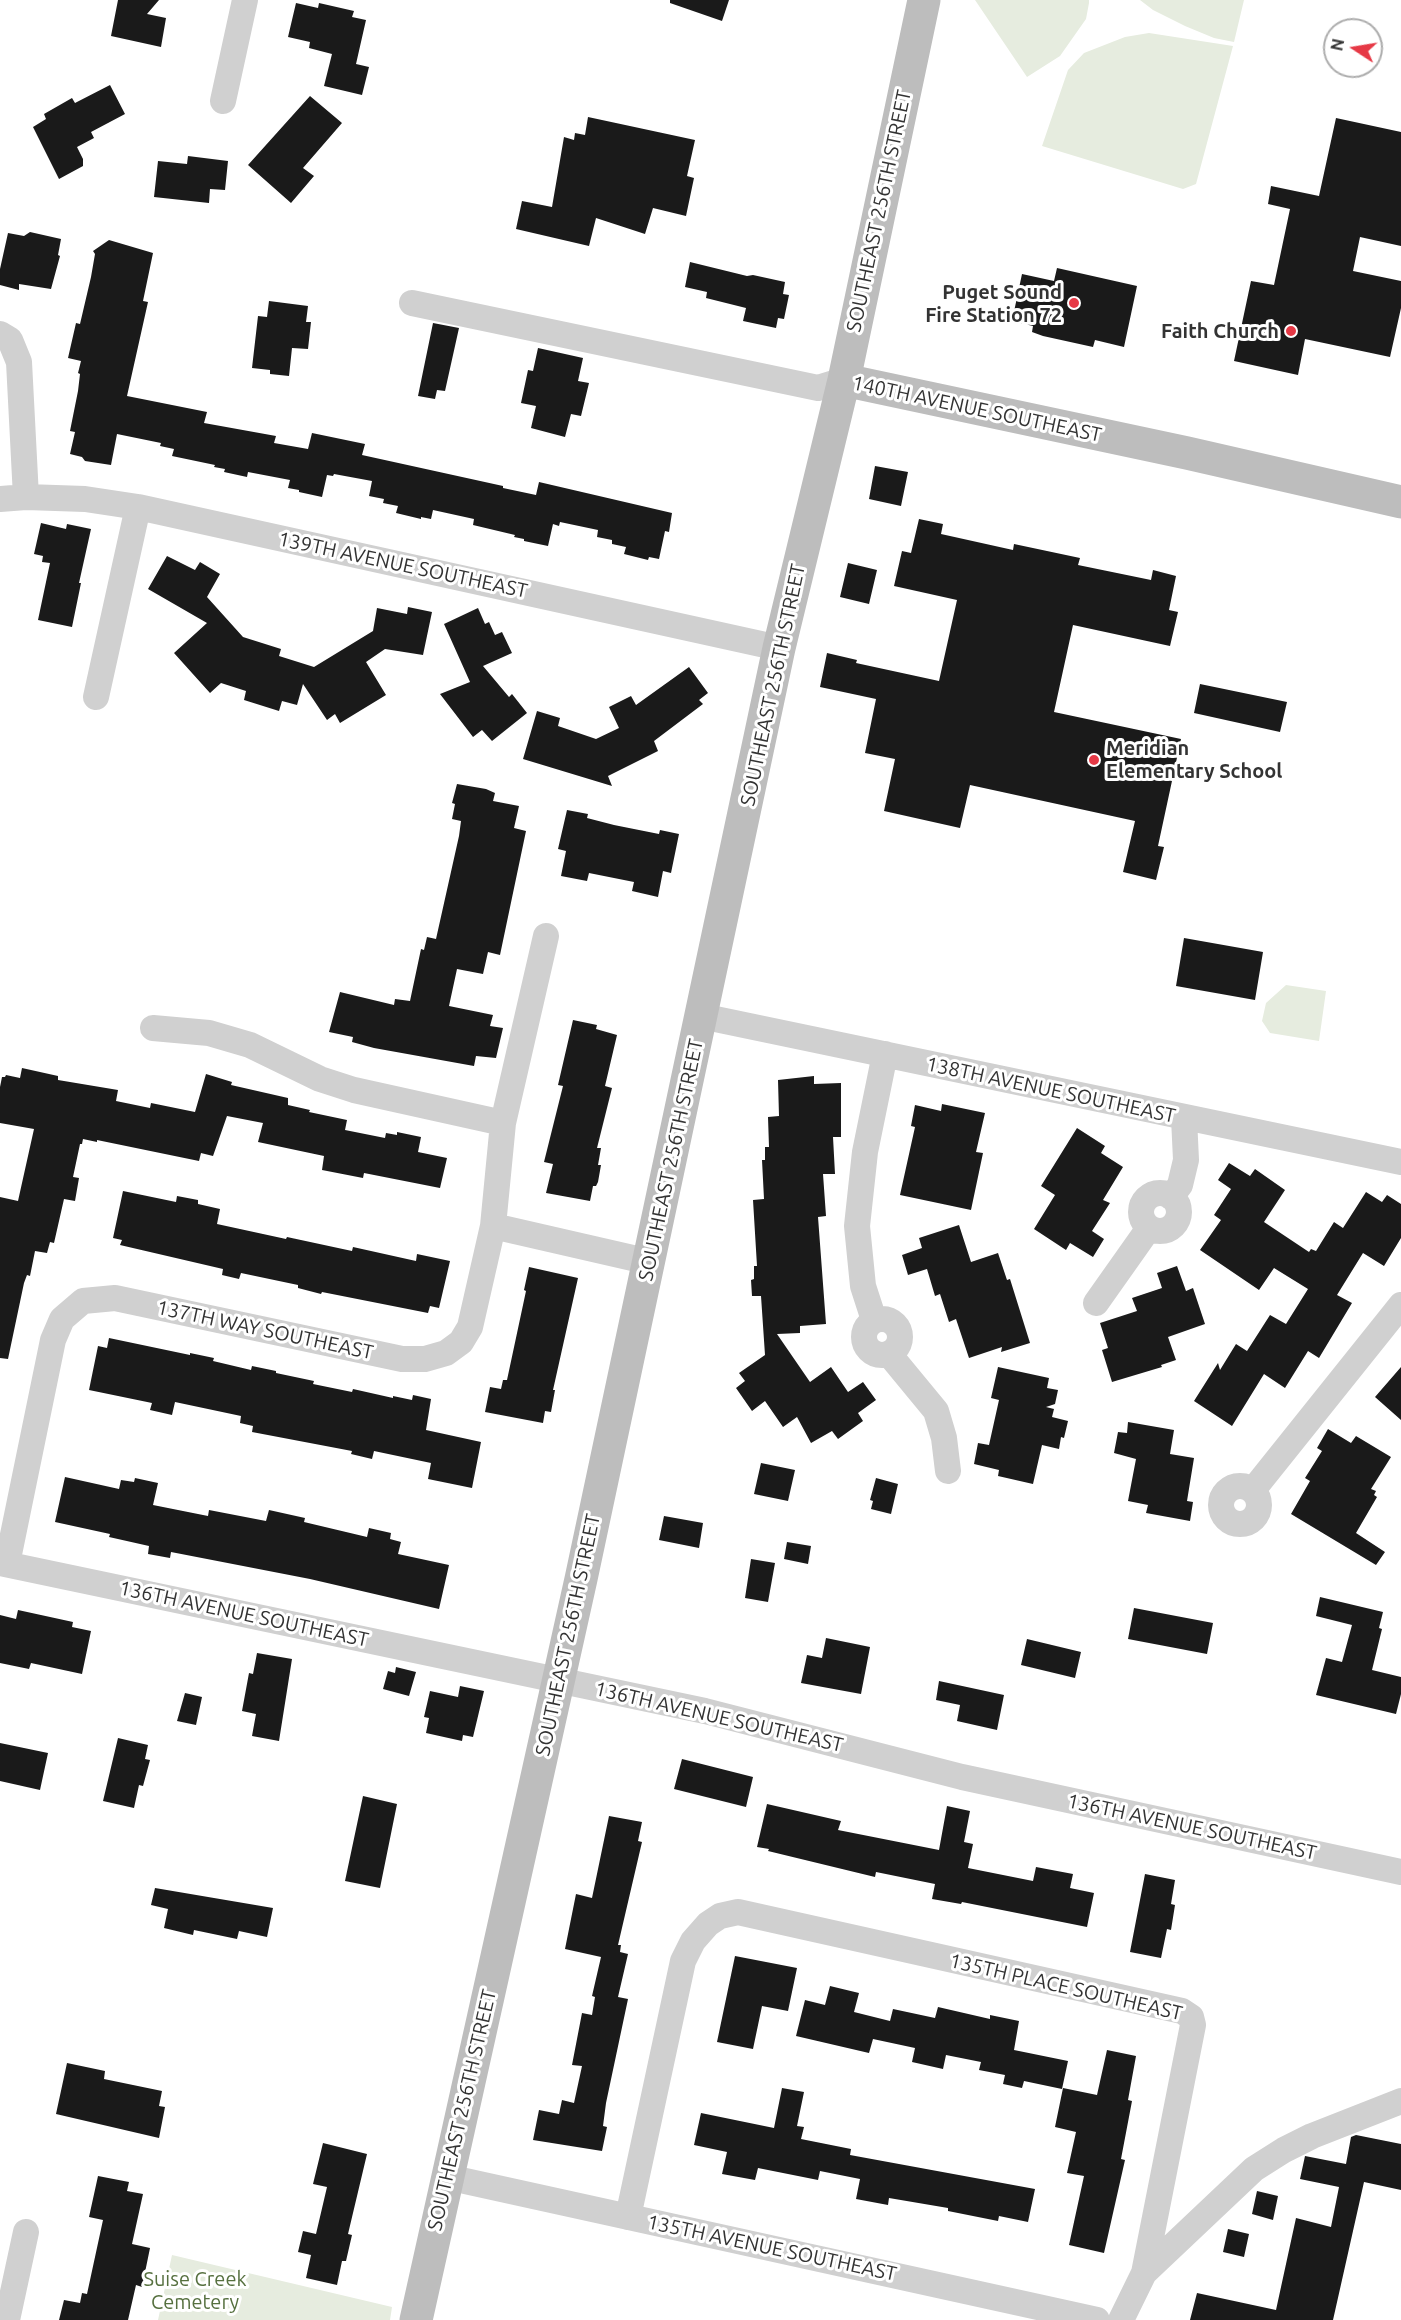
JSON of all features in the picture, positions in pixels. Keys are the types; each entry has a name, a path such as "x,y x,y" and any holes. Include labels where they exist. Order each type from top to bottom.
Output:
{"main road":[{"name":"SOUTHEAST 256TH STREET","path":"416,2320 650,1262 779,648 844,380 924,0"},
{"name":"140TH AVENUE SOUTHEAST","path":"844,380 1187,453 1401,502"}],"street":[{"path":"223,101 245,0"},
{"name":"140TH AVENUE SOUTHEAST","path":"412,303 818,388 844,380"},
{"path":"5,337 19,362 26,497"},
{"name":"139TH AVENUE SOUTHEAST","path":"0,499 26,497 85,499 138,507 779,648"},
{"path":"96,697 138,507"},
{"path":"546,936 503,1123 494,1226 650,1262"},
{"name":"138TH AVENUE SOUTHEAST","path":"701,1016 1401,1162"},
{"path":"153,1028 209,1033 250,1045 320,1079 354,1090 503,1123"},
{"path":"885,1054 865,1152 857,1226 863,1286 874,1320 888,1320 898,1329 899,1344 889,1354 936,1411 944,1438 948,1471"},
{"path":"1096,1303 1149,1228 1141,1216 1144,1201 1157,1193 1171,1197 1180,1185 1186,1160 1184,1118"},
{"name":"137TH WAY SOUTHEAST","path":"4,1563 53,1341 62,1319 82,1301 115,1298 402,1359 425,1359 446,1353 461,1342 470,1327 494,1226"},
{"path":"1252,1490 1401,1305"},
{"name":"136TH AVENUE SOUTHEAST","path":"4,1563 705,1711 962,1777 1401,1872"},
{"name":"135TH PLACE SOUTHEAST","path":"628,2217 683,1961 693,1941 708,1924 720,1916 738,1912 1182,2010 1191,2017 1193,2025 1144,2273"},
{"path":"1121,2320 1144,2273 1254,2169 1312,2136 1401,2101"},
{"name":"135TH AVENUE SOUTHEAST","path":"447,2176 628,2217 1000,2309 1097,2320"},
{"path":"8,2320 27,2232"}],"green space":[{"path":"975,0 1089,0 1089,3 1086,19 1060,56 1027,77"},
{"path":"1140,0 1244,0 1234,42 1214,38 1185,26 1153,10"},
{"path":"1149,33 1233,46 1196,184 1183,189 1042,146 1068,70 1084,53 1125,37"},
{"path":"1286,985 1326,991 1319,1041 1270,1033 1262,1021 1266,1003"},
{"name":"Suise Creek Cemetery","path":"172,2255 392,2307 390,2320 158,2320"}],"building":[{"path":"118,0 159,0 147,14 166,18 161,47 111,36"},
{"path":"670,0 729,0 722,21 670,3"},
{"path":"296,3 318,8 319,3 354,11 352,17 366,20 356,64 369,67 362,95 324,86 332,54 309,48 310,42 288,37"},
{"path":"110,85 125,114 91,132 94,138 77,147 83,159 83,166 59,179 33,127 46,119 44,114 72,98 75,103"},
{"path":"310,96 342,123 303,168 314,176 291,203 248,165"},
{"path":"588,117 695,140 687,176 694,178 686,216 653,208 645,234 596,218 589,246 516,229 522,201 552,207 564,137 574,140 575,133 585,135"},
{"path":"1336,118 1401,132 1401,246 1360,237 1353,271 1401,281 1401,308 1390,357 1305,339 1298,375 1234,361 1251,281 1274,285 1290,209 1268,204 1271,186 1319,196"},
{"path":"188,156 228,161 225,190 210,189 209,203 154,197 158,161 187,164"},
{"path":"30,232 61,239 58,255 60,256 51,289 19,284 19,290 0,285 0,269 8,233 24,236"},
{"path":"109,240 153,253 143,301 148,302 127,396 207,412 204,423 276,436 274,443 308,449 312,433 365,444 362,455 503,486 503,488 536,495 539,482 672,513 669,532 665,531 659,559 649,557 648,560 624,554 626,547 612,544 612,540 597,537 598,530 560,522 559,526 553,524 548,546 473,525 474,519 433,510 431,519 396,513 398,506 383,503 384,499 369,496 372,481 334,474 333,476 327,475 322,497 299,492 299,490 288,488 290,480 248,472 247,477 224,472 225,469 214,467 215,465 172,456 174,449 160,446 161,443 117,434 111,465 85,461 82,457 70,454 75,432 70,431 81,361 68,358 76,323 80,324 91,277 95,254 93,251"},
{"path":"690,262 747,276 753,275 785,282 783,294 789,295 784,319 778,318 776,328 743,321 746,308 706,298 707,292 685,287"},
{"name":"Puget Sound Fire Station 72","path":"1057,268 1137,286 1124,347 1095,340 1093,347 1043,336 1032,332 1033,326 1012,321 1022,274 1054,281"},
{"path":"269,301 308,306 306,322 311,322 308,349 292,348 289,376 270,374 270,370 252,368 258,316 267,317"},
{"path":"433,323 459,328 445,391 437,390 435,399 418,396"},
{"path":"538,348 583,358 578,381 589,383 581,416 571,414 565,437 531,428 536,406 521,403 528,370 533,371"},
{"path":"875,466 908,472 901,506 869,499"},
{"path":"919,519 943,524 941,534 1013,550 1014,544 1080,558 1078,565 1151,580 1153,570 1176,576 1169,610 1178,612 1170,646 1073,625 1054,712 1181,739 1158,846 1164,847 1156,880 1123,872 1135,821 970,785 960,828 884,811 895,759 865,753 876,699 820,687 827,653 857,660 856,663 939,681 957,600 894,586 902,551 911,553"},
{"path":"41,523 66,529 67,524 91,529 72,627 38,620 50,563 42,562 43,556 34,554"},
{"path":"167,556 195,570 200,562 220,574 207,597 243,637 281,649 279,656 314,667 373,631 377,608 407,614 408,607 432,612 423,655 385,649 366,662 386,695 340,723 335,714 327,720 303,684 297,705 282,701 279,711 244,700 246,691 221,683 210,693 174,653 207,623 148,589"},
{"path":"848,563 877,570 869,604 840,597"},
{"path":"478,608 485,624 489,622 495,635 502,632 512,653 483,666 509,697 512,694 527,713 492,741 482,730 473,737 440,694 470,682 444,624"},
{"path":"689,667 708,693 699,700 703,704 654,741 658,751 608,776 612,786 523,759 537,711 560,718 558,726 596,739 619,728 609,707 631,696 636,705"},
{"path":"1200,684 1287,702 1280,732 1194,713"},
{"path":"457,784 486,789 495,793 493,801 519,806 514,828 526,831 500,955 488,952 483,974 457,969 449,1006 493,1015 490,1026 503,1028 496,1058 476,1056 474,1066 374,1048 352,1042 353,1037 329,1032 340,992 394,1005 395,999 410,1001 421,949 424,950 427,937 436,939 459,836 461,821 452,819 455,804 452,803"},
{"path":"567,810 588,814 587,818 614,825 659,834 660,830 679,834 671,873 663,871 658,897 632,891 634,882 589,873 587,881 561,876 566,851 558,849"},
{"path":"1184,938 1263,952 1255,1000 1176,986"},
{"path":"573,1020 597,1025 596,1029 617,1035 605,1086 612,1088 597,1148 601,1148 598,1165 601,1165 598,1182 596,1186 593,1186 590,1201 546,1193 553,1164 544,1162 563,1086 558,1085"},
{"path":"22,1068 58,1076 58,1080 118,1090 116,1101 150,1108 151,1103 195,1112 206,1074 232,1082 231,1085 288,1098 288,1105 310,1110 309,1112 347,1120 345,1130 385,1138 386,1133 397,1135 397,1132 421,1137 418,1152 447,1158 440,1188 364,1173 363,1178 322,1170 324,1156 258,1142 263,1123 227,1116 213,1156 201,1153 199,1161 83,1139 73,1177 79,1178 75,1201 64,1199 54,1243 50,1242 47,1253 35,1251 30,1276 27,1275 24,1283 8,1359 0,1358 0,1197 18,1201 34,1129 0,1123 0,1087 2,1077 6,1075 20,1078"},
{"path":"814,1076 814,1084 841,1083 841,1137 833,1137 835,1174 823,1174 826,1216 818,1217 826,1324 800,1326 800,1333 777,1334 810,1382 831,1367 848,1392 863,1382 876,1400 858,1413 863,1421 838,1439 832,1431 811,1443 797,1417 783,1427 765,1401 752,1411 736,1388 745,1381 739,1373 765,1355 761,1296 752,1296 751,1280 754,1279 754,1266 757,1266 753,1200 764,1199 762,1160 765,1160 765,1147 769,1147 768,1117 779,1116 778,1080"},
{"path":"942,1104 985,1113 976,1152 983,1153 971,1210 900,1195 915,1127 911,1126 915,1105 941,1111"},
{"path":"1077,1128 1105,1146 1101,1153 1123,1167 1103,1200 1110,1203 1092,1231 1104,1239 1093,1257 1070,1243 1066,1250 1034,1229 1055,1195 1041,1186"},
{"path":"1229,1163 1250,1176 1255,1169 1285,1190 1264,1222 1309,1252 1311,1249 1316,1251 1334,1222 1343,1228 1366,1192 1382,1202 1387,1195 1401,1204 1401,1238 1384,1266 1363,1253 1337,1295 1352,1303 1319,1358 1308,1351 1285,1388 1264,1374 1232,1426 1194,1401 1218,1363 1220,1370 1236,1344 1247,1351 1270,1315 1286,1324 1308,1289 1274,1268 1259,1290 1200,1250 1221,1220 1214,1215 1231,1189 1218,1180"},
{"path":"123,1191 176,1202 177,1196 198,1200 198,1204 220,1209 217,1224 286,1239 287,1237 352,1251 353,1247 416,1261 417,1254 450,1261 439,1308 430,1306 428,1313 322,1292 321,1294 298,1288 298,1285 241,1273 239,1279 222,1275 223,1269 120,1245 122,1240 113,1238"},
{"path":"959,1225 971,1262 998,1253 1007,1280 1010,1279 1030,1343 1001,1352 1002,1347 969,1358 956,1319 949,1322 940,1294 935,1296 927,1269 908,1275 902,1255 922,1248 919,1238"},
{"path":"1177,1266 1186,1291 1193,1288 1205,1324 1168,1337 1176,1360 1161,1365 1162,1367 1112,1382 1102,1350 1108,1348 1100,1323 1137,1311 1132,1298 1162,1288 1157,1273"},
{"path":"529,1267 578,1278 553,1390 555,1390 551,1412 545,1411 543,1423 485,1412 490,1387 501,1389 503,1380 507,1380"},
{"path":"109,1338 214,1358 213,1361 251,1370 252,1366 276,1371 276,1373 314,1381 313,1384 352,1392 353,1389 393,1398 393,1396 412,1400 413,1395 431,1399 426,1430 481,1442 472,1488 428,1479 431,1463 374,1451 372,1459 351,1454 352,1451 252,1432 253,1426 240,1423 241,1416 175,1402 172,1415 150,1410 152,1403 89,1390 98,1346 107,1348"},
{"path":"998,1367 1049,1378 1047,1388 1058,1390 1055,1404 1046,1407 1054,1409 1052,1417 1068,1421 1059,1449 1042,1445 1033,1484 998,1476 999,1470 974,1464 978,1443 989,1445 999,1400 991,1398"},
{"path":"1401,1367 1401,1420 1375,1397"},
{"path":"1128,1422 1174,1430 1170,1454 1194,1458 1187,1501 1193,1502 1190,1521 1146,1513 1148,1505 1128,1501 1136,1459 1114,1453 1118,1432 1127,1433"},
{"path":"1328,1429 1351,1443 1356,1436 1391,1457 1371,1489 1376,1491 1374,1495 1377,1497 1356,1533 1385,1552 1376,1565 1291,1514 1310,1481 1305,1478 1322,1451 1317,1448"},
{"path":"761,1463 795,1470 788,1501 754,1494"},
{"path":"65,1477 119,1489 121,1480 134,1482 135,1478 158,1483 153,1505 208,1516 209,1510 266,1521 269,1510 305,1518 304,1522 367,1537 369,1528 391,1533 390,1539 401,1542 398,1554 449,1565 439,1609 310,1579 171,1552 170,1558 148,1554 149,1546 109,1537 110,1534 55,1522"},
{"path":"876,1478 898,1484 891,1514 871,1509 873,1501 870,1500"},
{"path":"664,1516 703,1523 699,1548 659,1540"},
{"path":"787,1542 811,1546 808,1564 784,1559"},
{"path":"751,1559 775,1563 768,1602 745,1598"},
{"path":"1320,1597 1383,1612 1379,1628 1382,1629 1372,1670 1401,1677 1401,1694 1396,1714 1316,1695 1326,1658 1342,1662 1352,1625 1316,1616"},
{"path":"1134,1608 1213,1623 1207,1654 1128,1639"},
{"path":"18,1610 73,1622 72,1627 91,1631 82,1674 31,1663 29,1669 0,1663 0,1615 16,1619"},
{"path":"826,1638 870,1647 861,1694 801,1683 807,1655 822,1658"},
{"path":"1027,1639 1081,1652 1075,1678 1021,1665"},
{"path":"257,1653 292,1659 279,1741 252,1736 256,1714 242,1711 249,1673 253,1674"},
{"path":"396,1667 416,1672 409,1696 383,1689 388,1671 395,1673"},
{"path":"939,1681 1004,1695 997,1730 957,1721 960,1705 936,1700"},
{"path":"460,1686 484,1691 473,1737 463,1735 462,1741 426,1733 429,1718 424,1717 430,1691 458,1697"},
{"path":"185,1693 202,1697 196,1725 177,1721"},
{"path":"118,1738 148,1745 145,1759 150,1760 143,1786 139,1785 134,1808 103,1801"},
{"path":"0,1743 48,1753 40,1790 0,1781"},
{"path":"682,1759 753,1777 746,1807 674,1789"},
{"path":"363,1796 397,1804 380,1888 345,1881"},
{"path":"767,1804 841,1821 838,1830 939,1850 947,1806 970,1811 964,1842 973,1844 968,1868 1033,1881 1036,1867 1073,1874 1070,1888 1094,1893 1087,1927 962,1902 961,1904 932,1899 935,1884 876,1872 875,1877 757,1847"},
{"path":"609,1816 642,1822 638,1841 642,1842 618,1945 621,1945 620,1952 628,1954 618,1997 628,1999 606,2103 603,2126 607,2127 602,2151 533,2140 539,2110 559,2114 562,2100 574,2103 582,2066 572,2065 582,2013 592,2015 595,1997 592,1996 601,1957 565,1949 576,1894 592,1898"},
{"path":"1145,1874 1175,1880 1171,1904 1175,1905 1171,1930 1167,1929 1161,1958 1130,1952"},
{"path":"155,1888 273,1908 267,1937 239,1931 237,1939 194,1930 193,1935 164,1928 168,1909 151,1905"},
{"path":"735,1956 797,1968 788,2011 762,2006 753,2049 717,2042"},
{"path":"830,1986 859,1993 854,2012 890,2021 893,2009 935,2018 938,2007 990,2019 990,2015 1019,2021 1014,2050 1068,2061 1062,2089 1024,2081 1022,2088 1003,2084 1005,2075 979,2070 981,2062 946,2055 943,2069 912,2062 915,2048 873,2039 869,2053 796,2036 805,2000 825,2005"},
{"path":"1107,2050 1136,2056 1128,2100 1132,2101 1121,2159 1125,2160 1104,2253 1069,2245 1084,2176 1067,2173 1076,2132 1055,2127 1063,2088 1097,2095"},
{"path":"67,2063 105,2071 104,2079 162,2091 159,2106 165,2107 159,2138 56,2114"},
{"path":"782,2088 804,2092 797,2126 804,2127 801,2139 851,2149 850,2155 1035,2189 1028,2222 999,2216 998,2221 948,2211 948,2208 889,2198 888,2205 856,2199 860,2179 820,2171 818,2180 758,2168 755,2180 722,2174 727,2152 694,2145 701,2113 774,2128"},
{"path":"1356,2135 1401,2144 1401,2190 1364,2182 1333,2320 1190,2320 1197,2293 1276,2310 1296,2218 1331,2227 1339,2187 1300,2179 1305,2156 1346,2164 1351,2137"},
{"path":"323,2143 367,2154 348,2234 352,2235 346,2261 342,2261 337,2285 306,2278 311,2255 298,2252 303,2231 316,2234 327,2187 313,2184"},
{"path":"98,2176 129,2182 127,2191 143,2194 132,2244 150,2248 142,2287 136,2285 128,2320 59,2320 64,2300 80,2303 82,2293 87,2294 103,2220 89,2217"},
{"path":"1257,2191 1278,2196 1273,2220 1252,2214"},
{"path":"1228,2229 1249,2234 1244,2257 1223,2252"}],"place":[{"name":"Puget Sound Fire Station 72","path":"1074,303"},
{"name":"Faith Church","path":"1291,331"},
{"name":"Meridian Elementary School","path":"1094,760"}]}
